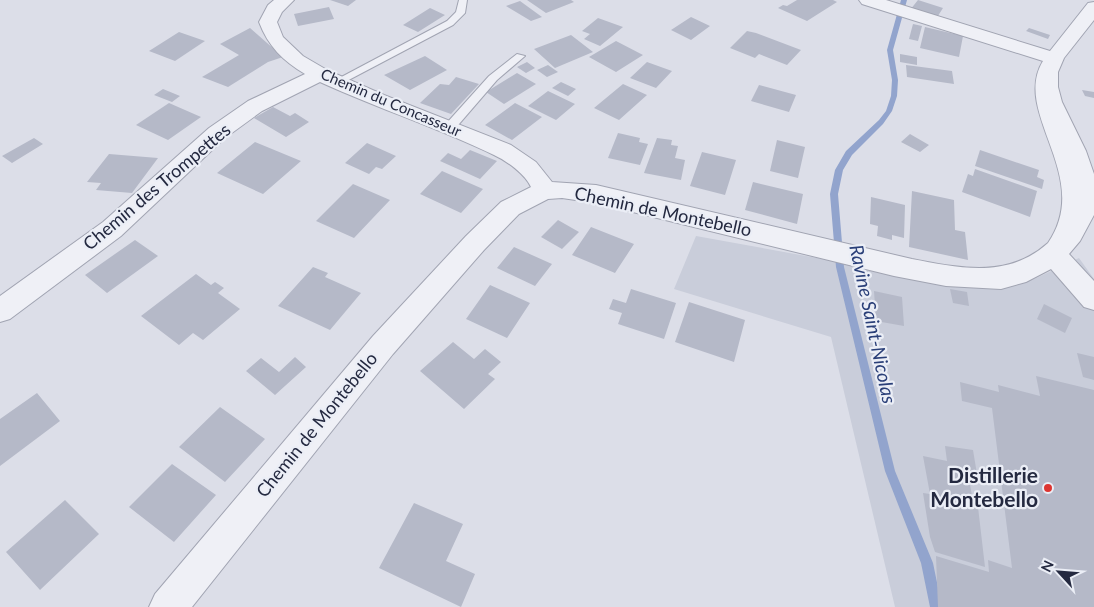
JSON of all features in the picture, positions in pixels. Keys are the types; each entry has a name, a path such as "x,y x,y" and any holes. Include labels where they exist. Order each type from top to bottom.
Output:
{"street":[{"name":"Chemin du Concasseur","path":"285,0 274,8 268,22 275,39 296,60 328,78 503,150 521,161 542,182 544,192"},
{"path":"868,0 1055,59"},
{"name":"Chemin de Montebello","path":"168,607 383,345 475,243 510,208 544,192 562,190 596,194 890,264 960,278 1003,279 1035,266 1068,241 1084,210 1087,179 1082,154 1050,96 1047,80 1048,70 1055,59 1094,8"},
{"name":"Chemin des Trompettes","path":"0,311 112,229 217,133 255,106 288,88 328,78"},
{"path":"1053,254 1094,299"}],"lane":[{"name":"Chemin des Trompettes","path":"328,78 450,22 460,13 463,0"},
{"path":"449,128 493,78 520,56"}],"shaded area":[{"path":"696,236 982,288 1005,287 1032,280 1079,258 1094,279 1094,607 895,607 831,337 674,289"}],"building":[{"path":"330,0 356,0 348,6"},
{"path":"527,0 571,0 574,2 546,13"},
{"path":"797,0 833,0 837,2 807,21 778,8 783,5 787,6"},
{"path":"918,0 943,8 936,19 910,10"},
{"path":"520,1 542,17 531,21 506,6"},
{"path":"329,7 334,19 298,26 294,14"},
{"path":"430,8 445,15 418,32 403,25"},
{"path":"691,17 710,26 691,40 671,30"},
{"path":"598,18 623,27 600,46 584,39 590,34 582,31"},
{"path":"913,24 922,26 918,41 909,39"},
{"path":"925,27 963,36 959,57 920,48"},
{"path":"250,28 283,57 268,62 228,87 202,77 239,55 220,44"},
{"path":"1029,28 1050,35 1048,39 1026,31"},
{"path":"747,31 801,50 787,65 759,54 755,58 730,48"},
{"path":"179,32 205,41 175,61 149,51"},
{"path":"571,35 593,52 555,68 534,49"},
{"path":"616,41 643,55 616,72 589,57"},
{"path":"900,54 917,57 917,65 900,62"},
{"path":"425,56 447,70 410,90 384,75"},
{"path":"527,62 535,68 526,73 517,67"},
{"path":"647,62 672,71 656,88 630,78"},
{"path":"548,65 558,72 547,77 537,70"},
{"path":"906,65 952,71 954,84 907,77"},
{"path":"517,73 536,84 504,104 486,92"},
{"path":"456,77 479,84 451,114 420,103 440,84 449,85"},
{"path":"561,82 576,89 568,96 552,88"},
{"path":"623,84 647,95 619,120 594,108"},
{"path":"759,85 796,95 789,112 751,101"},
{"path":"163,89 180,96 172,102 154,95"},
{"path":"1082,90 1094,92 1094,98 1085,96"},
{"path":"548,91 575,104 556,120 528,106"},
{"path":"169,103 201,117 168,140 136,125"},
{"path":"515,103 542,117 512,140 485,125"},
{"path":"273,107 290,116 295,113 309,122 286,137 254,118"},
{"path":"618,133 640,138 639,142 648,144 640,165 608,158"},
{"path":"910,134 929,145 920,152 901,142"},
{"path":"34,138 43,144 12,163 2,156"},
{"path":"657,138 672,140 671,145 678,146 675,158 685,160 681,180 644,173"},
{"path":"777,140 805,147 798,178 770,171"},
{"path":"255,142 301,161 263,194 217,173"},
{"path":"367,143 396,156 382,169 376,167 369,174 345,163"},
{"path":"470,150 497,161 480,179 440,161 448,153 461,159"},
{"path":"980,150 1039,170 1037,177 1044,180 1042,189 975,166"},
{"path":"702,152 736,160 725,195 690,186"},
{"path":"109,154 158,158 132,193 96,190 101,183 87,182"},
{"path":"975,169 1037,191 1030,217 962,192 968,174 973,176"},
{"path":"442,171 483,189 461,213 420,194"},
{"path":"753,182 803,194 797,224 745,210"},
{"path":"353,184 390,200 354,238 316,221"},
{"path":"912,191 954,200 955,230 965,232 968,260 909,247"},
{"path":"871,197 905,205 904,238 892,235 892,240 877,236 878,226 870,224"},
{"path":"558,220 579,232 562,249 541,237"},
{"path":"591,227 634,244 615,273 572,255"},
{"path":"135,240 158,256 107,293 85,275"},
{"path":"514,247 552,264 535,286 497,268"},
{"path":"313,267 328,273 325,277 361,293 330,330 278,306"},
{"path":"196,274 211,285 215,282 224,288 218,293 240,309 203,340 193,333 179,345 141,316"},
{"path":"490,285 530,303 507,338 466,319"},
{"path":"631,289 676,303 664,339 618,324 622,313 609,309 613,299 626,303"},
{"path":"950,289 967,292 969,306 953,303"},
{"path":"874,291 902,297 904,326 876,321"},
{"path":"689,302 745,320 734,362 675,342"},
{"path":"1044,304 1072,318 1065,333 1037,319"},
{"path":"453,342 474,359 485,349 501,362 488,374 495,379 464,409 420,371"},
{"path":"1077,353 1094,357 1094,380 1083,377"},
{"path":"295,357 306,367 275,395 246,371 261,358 279,372"},
{"name":"Distillerie Montebello","path":"1036,376 1094,390 1094,607 938,607 936,556 989,572 988,560 1012,568 992,408 962,401 960,382 999,392 998,385 1040,396"},
{"path":"37,393 60,421 0,466 0,419"},
{"path":"220,407 265,439 225,482 179,447"},
{"path":"945,446 973,450 978,480 969,479 974,507 978,507 985,567 935,552 930,537 923,493 930,494 923,456 947,461"},
{"path":"172,464 216,495 174,542 129,507"},
{"path":"65,500 99,534 40,590 6,552"},
{"path":"414,503 463,524 446,561 475,574 461,607 379,568"}],"waterway":[{"name":"Ravine Saint-Nicolas","path":"904,0 890,50 895,80 894,96 889,111 881,122 849,153 839,170 834,194 840,267 890,471 927,563 936,607"}],"place":[{"name":"Distillerie Montebello","path":"1048,488"}]}
